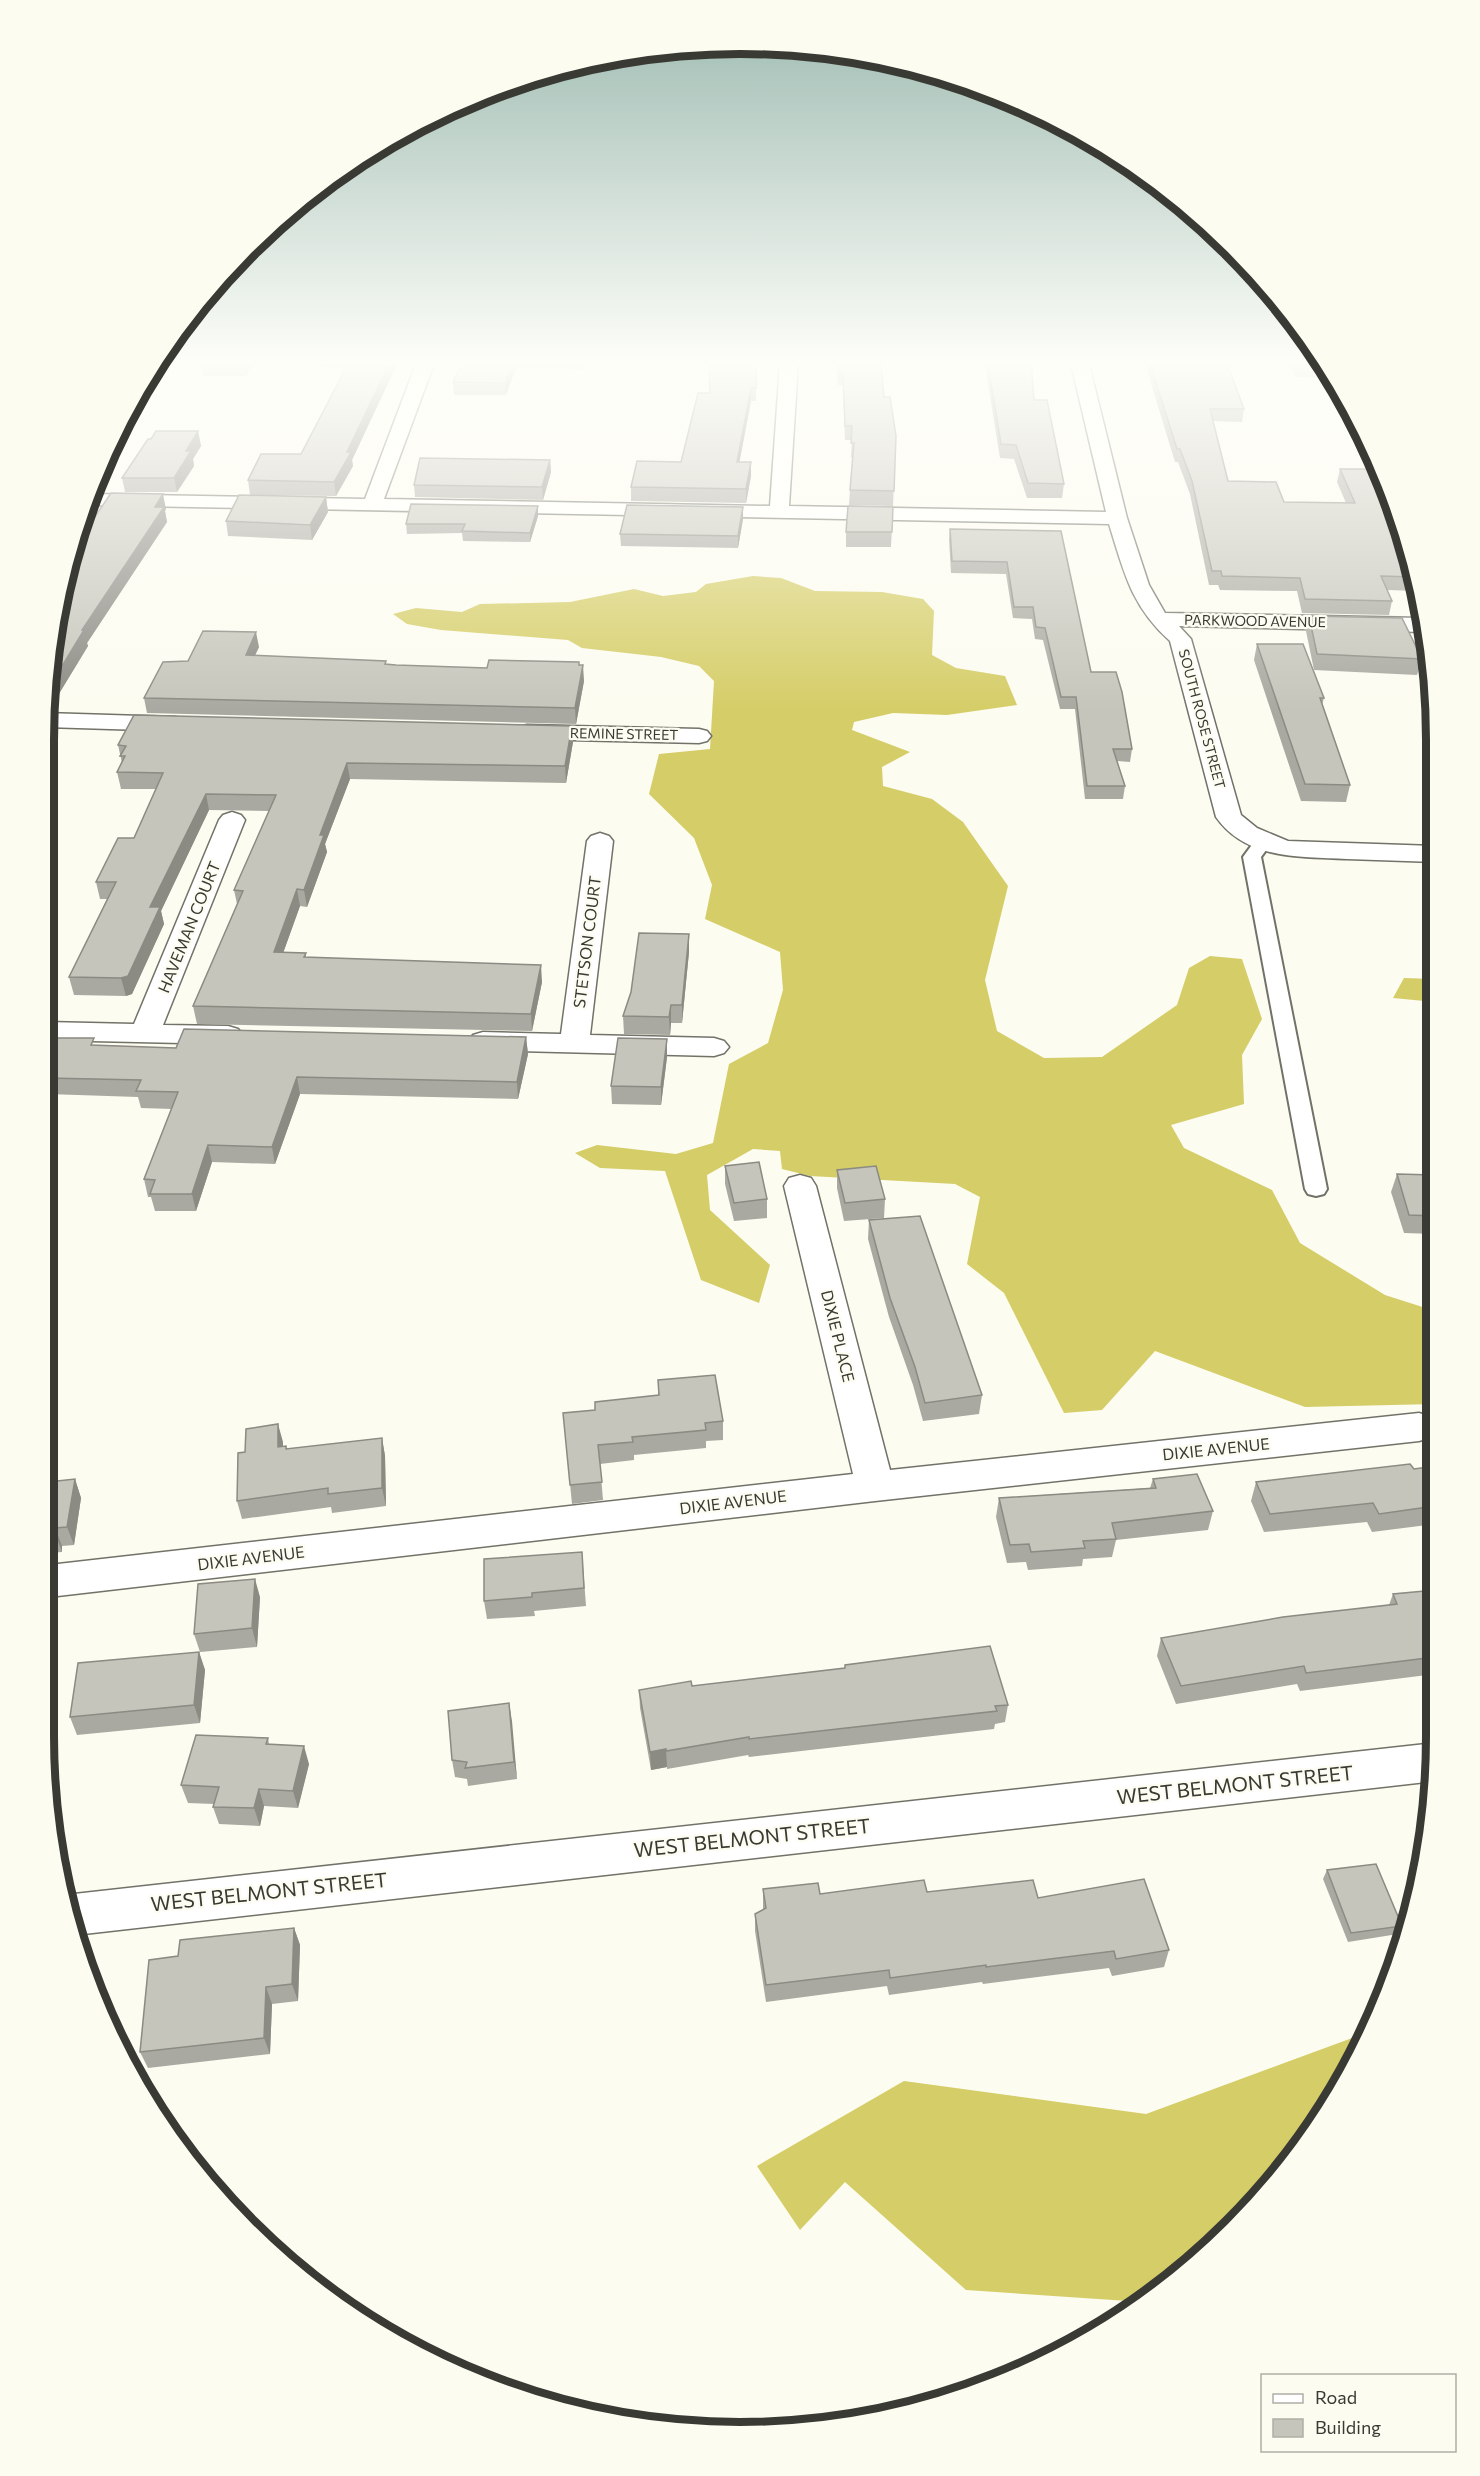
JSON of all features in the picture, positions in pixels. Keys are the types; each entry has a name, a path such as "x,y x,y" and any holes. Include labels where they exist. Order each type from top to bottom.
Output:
{"street":[{"path":"372,505 381,480"},
{"path":"779,512 781,480"},
{"name":"SOUTH ROSE STREET","path":"1108,480 1138,585 1158,619 1180,639 1229,817 1237,827 1256,838"},
{"path":"97,500 1117,518"},
{"name":"PARKWOOD AVENUE","path":"1158,619 1416,625"},
{"path":"54,720 200,724"},
{"name":"REMINE STREET","path":"509,732 699,736"},
{"name":"HAVEMAN COURT","path":"145,1033 232,820"},
{"path":"1256,838 1286,849 1426,854"},
{"name":"STETSON COURT","path":"574,1044 600,841"},
{"path":"54,1031 253,1036"},
{"path":"456,1041 714,1047"},
{"name":"DIXIE PLACE","path":"800,1186 875,1486"},
{"name":"DIXIE AVENUE","path":"54,1580 875,1486 1419,1427"},
{"name":"WEST BELMONT STREET","path":"77,1913 1425,1763"}],"lane":[{"path":"1256,838 1252,857 1316,1189"}],"shaded area":[{"path":"753,576 781,578 815,591 882,592 923,599 934,611 932,655 956,668 1005,676 1017,705 947,715 893,713 854,722 852,730 910,752 882,767 883,786 932,799 963,822 1008,886 985,980 997,1031 1044,1058 1102,1057 1177,1005 1189,968 1210,956 1242,959 1262,1019 1242,1055 1244,1104 1171,1125 1184,1148 1272,1190 1300,1243 1385,1295 1426,1308 1426,1404 1305,1407 1155,1351 1102,1410 1064,1413 1004,1293 967,1264 980,1197 955,1184 810,1176 782,1169 780,1151 753,1149 707,1175 710,1210 770,1265 759,1303 701,1280 665,1171 600,1168 575,1153 597,1145 676,1154 713,1143 729,1064 768,1043 783,990 780,952 705,919 712,885 694,838 649,794 659,754 710,749 714,681 699,666 661,657 582,648 568,640 441,630 407,624 393,614 416,608 462,612 480,604 570,602 634,589 663,596 696,592 706,584"},
{"path":"1404,978 1426,979 1426,1001 1393,998"},
{"path":"1356,2037 1334,2079 1310,2117 1256,2188 1192,2252 1128,2301 966,2290 845,2182 800,2230 757,2166 904,2081 1146,2114"}],"building":[{"path":"248,480 335,480 334,482"},
{"path":"415,480 544,480 542,487 414,485"},
{"path":"633,480 748,480 746,489 631,487"},
{"path":"851,480 894,480 894,491 850,490"},
{"path":"1027,480 1063,480 1064,484 1028,483"},
{"path":"1228,480 1276,482 1284,502 1355,503 1345,480 1375,480 1390,519 1406,577 1381,576 1392,601 1305,599 1300,578 1222,576 1221,571 1212,571 1192,481"},
{"path":"111,493 163,494 155,507 164,507 82,630 84,630 57,674 67,606 87,528"},
{"path":"239,495 326,497 310,525 226,521"},
{"path":"411,504 538,506 530,533 462,531 465,524 406,524"},
{"path":"627,505 743,507 738,536 620,534"},
{"path":"848,506 893,507 892,532 846,532"},
{"path":"950,529 1061,531 1091,672 1116,672 1122,692 1132,749 1113,749 1125,786 1087,786 1076,697 1061,697 1045,628 1036,627 1033,607 1014,607 1007,562 952,561"},
{"path":"1309,616 1402,618 1421,659 1317,654"},
{"path":"203,631 256,632 246,655 386,661 385,664 396,665 487,668 489,660 579,662 579,665 583,665 575,708 144,698 163,662 188,661"},
{"path":"1257,644 1303,644 1324,698 1320,698 1350,785 1305,784"},
{"path":"134,715 572,726 565,766 347,763 320,835 324,835 304,890 297,889 274,952 306,953 304,957 541,965 531,1014 193,1006 243,891 234,890 276,795 206,794 150,907 160,907 128,976 121,978 69,977 116,882 96,882 118,838 134,838 163,773 117,772 125,756 120,756 126,746 118,745"},
{"path":"639,933 689,934 682,1005 671,1005 669,1017 623,1016 631,992"},
{"path":"184,1029 526,1037 517,1082 297,1077 272,1147 208,1145 192,1194 150,1194 155,1180 144,1179 178,1092 136,1091 141,1080 54,1078 54,1038 94,1038 91,1045 176,1048"},
{"path":"618,1038 667,1039 661,1087 611,1086"},
{"path":"759,1162 767,1199 734,1203 725,1166"},
{"path":"876,1166 885,1199 845,1203 837,1170"},
{"path":"1397,1174 1426,1175 1426,1216 1409,1215"},
{"path":"920,1216 982,1395 925,1403 915,1367 890,1298 869,1220"},
{"path":"715,1375 723,1421 705,1423 706,1430 632,1437 633,1442 598,1445 602,1482 570,1485 563,1413 595,1410 595,1402 659,1395 658,1380"},
{"path":"278,1424 278,1447 286,1446 286,1449 382,1438 382,1488 328,1494 328,1488 237,1501 238,1453 245,1452 246,1429"},
{"path":"1410,1464 1414,1469 1426,1467 1426,1507 1379,1514 1373,1503 1270,1514 1256,1482"},
{"path":"1197,1474 1213,1511 1112,1523 1116,1539 1083,1541 1085,1548 1031,1552 1029,1544 1010,1545 999,1498 1156,1488 1153,1479"},
{"path":"75,1479 67,1527 55,1528 54,1533 54,1481"},
{"path":"582,1552 584,1588 532,1593 532,1597 484,1601 484,1559"},
{"path":"255,1579 252,1628 194,1634 198,1584"},
{"path":"1426,1591 1426,1658 1306,1673 1304,1666 1181,1686 1161,1638 1283,1617 1397,1604 1393,1594"},
{"path":"990,1646 1008,1705 995,1706 997,1711 749,1739 749,1737 650,1752 639,1690 691,1681 692,1686 845,1668 845,1665"},
{"path":"199,1652 194,1705 70,1717 78,1663"},
{"path":"509,1703 514,1762 465,1768 467,1762 452,1760 448,1711"},
{"path":"196,1735 268,1738 266,1744 304,1746 293,1791 259,1789 254,1808 213,1807 219,1787 181,1785"},
{"path":"1376,1864 1400,1922 1399,1926 1351,1933 1327,1870"},
{"path":"1144,1879 1169,1950 1116,1959 1114,1951 890,1978 889,1970 766,1985 755,1914 766,1908 763,1889 818,1883 820,1894 924,1880 927,1892 1033,1880 1038,1898"},
{"path":"294,1928 292,1984 266,1987 264,2038 140,2052 149,1960 178,1956 180,1940"}]}
